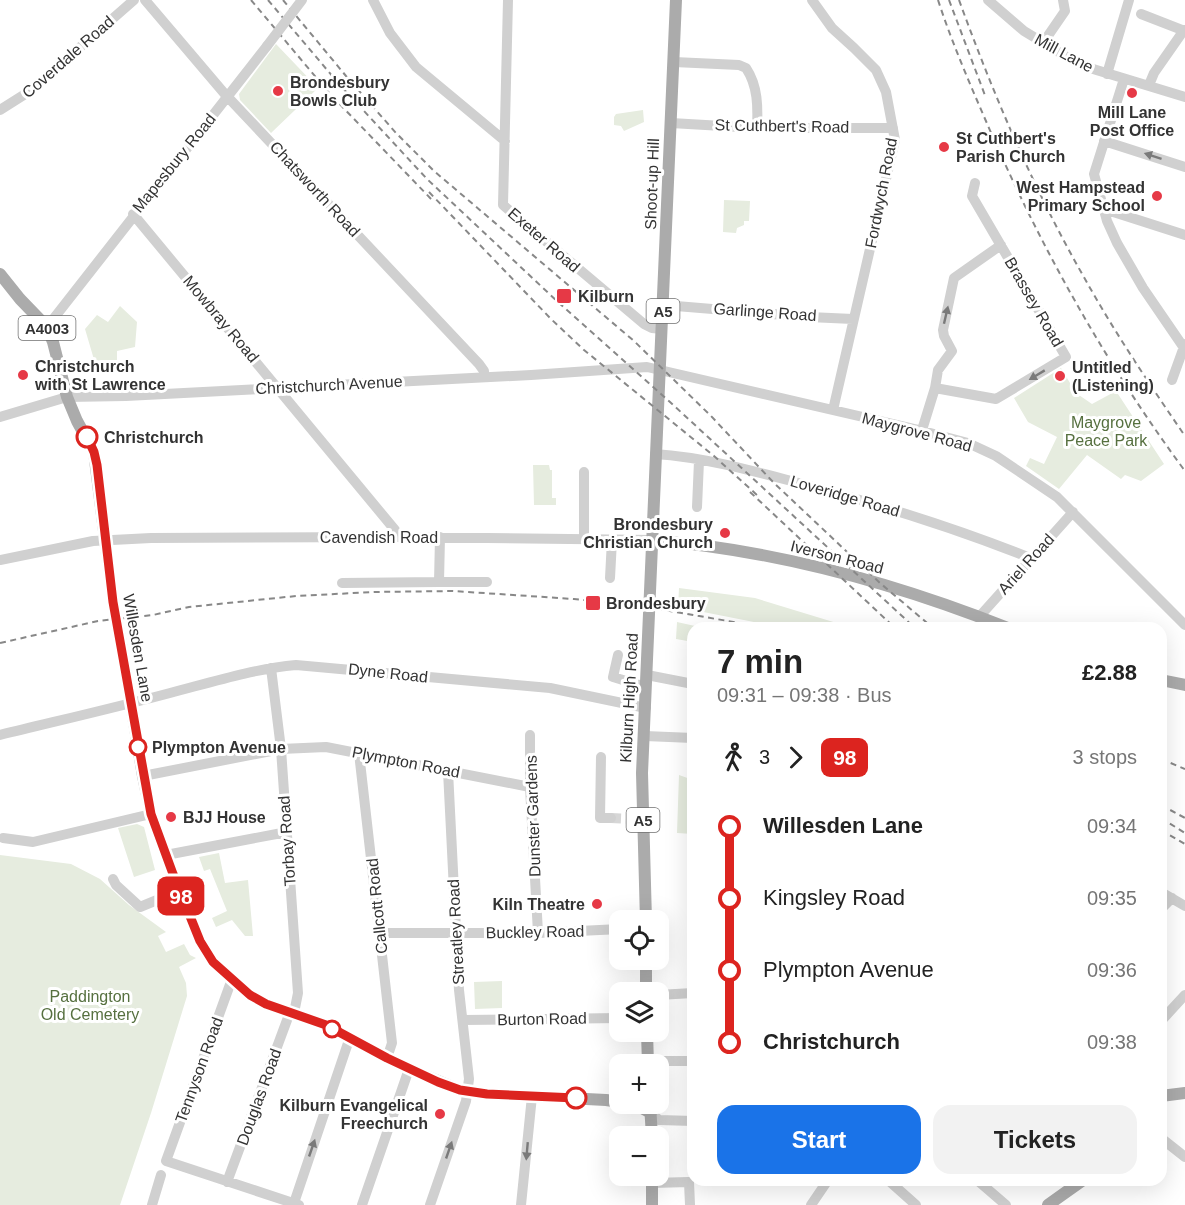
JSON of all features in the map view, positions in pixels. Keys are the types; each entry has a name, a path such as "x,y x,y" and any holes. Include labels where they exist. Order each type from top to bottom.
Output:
{"main road":[{"name":"Shoot-up Hill","path":"660,370 676,0"},
{"name":"Willesden Lane","path":"0,274 20,300 47,327 67,397 94,452 100,482 113,602 151,814 179,891 200,941 213,962 250,995 266,1004 350,1037 387,1058 438,1082 468,1092 609,1100"},
{"name":"Kilburn High Road","path":"645,910 638,819 645,736 660,370"},
{"name":"Iverson Road","path":"652,540 699,545 809,565 918,595 992,622"},
{"path":"1167,681 1185,685"},
{"path":"1167,1093 1185,1093"},
{"path":"652,1186 652,1205"},
{"path":"1048,1205 1073,1186"}],"street":[{"name":"Coverdale Road","path":"0,110 30,91 134,0"},
{"name":"Chatsworth Road","path":"145,0 227,96 479,364 484,377"},
{"name":"Mapesbury Road","path":"47,327 302,0"},
{"path":"373,0 390,33 416,67 505,141"},
{"name":"Exeter Road","path":"508,0 503,205 648,327 662,329"},
{"name":"Fordwych Road","path":"812,0 832,28 876,70 886,92 895,140 833,410"},
{"name":"Mill Lane","path":"988,0 1015,24 1080,65 1185,97"},
{"path":"1043,43 1065,11 1063,0"},
{"path":"1107,74 1129,0"},
{"path":"1141,14 1184,30 1149,85"},
{"path":"674,62 739,65 747,68 758,103 757,128"},
{"path":"1124,79 1094,174 1112,232 1143,288 1184,346 1172,380"},
{"name":"St Cuthbert's Road","path":"671,123 757,128 893,128"},
{"path":"1104,141 1185,167"},
{"name":"Brassey Road","path":"935,388 996,399 1066,357 972,196 975,183"},
{"path":"1104,208 1185,235"},
{"name":"Mowbray Road","path":"134,214 395,530 395,537"},
{"path":"922,430 938,370 952,351 943,330 954,278 1001,246"},
{"name":"Garlinge Road","path":"676,306 853,319"},
{"name":"Christchurch Avenue","path":"1,413 67,397 126,396 647,367 660,370"},
{"name":"Maygrove Road","path":"660,370 922,430 968,443 996,456 1057,497 1185,625"},
{"name":"Loveridge Road","path":"655,454 747,470 851,496 973,535 1030,558"},
{"path":"697,507 699,461"},
{"path":"584,472 584,539"},
{"name":"Ariel Road","path":"979,617 1073,512"},
{"name":"Cavendish Road","path":"0,561 105,540 163,537 652,540"},
{"path":"439,582 440,537"},
{"path":"610,578 612,540"},
{"path":"342,583 487,582"},
{"path":"618,655 613,677 687,684"},
{"name":"Dyne Road","path":"0,735 212,681 271,668 310,665 550,688 646,708"},
{"name":"Torbay Road","path":"271,668 281,749 298,993 292,1013"},
{"name":"Dunster Gardens","path":"530,735 530,787 538,933"},
{"path":"645,736 687,738"},
{"name":"Plympton Road","path":"281,749 326,747 530,787"},
{"path":"143,776 281,749"},
{"name":"Callcott Road","path":"359,753 392,1043 387,1058"},
{"path":"601,757 600,818 611,818"},
{"name":"Streatley Road","path":"430,1205 468,1092 469,1079 459,990 448,771"},
{"path":"3,837 33,842 151,814"},
{"path":"166,855 287,832"},
{"path":"113,879 116,885 140,907 179,891"},
{"path":"1167,895 1185,906"},
{"path":"1167,903 1172,898"},
{"name":"Buckley Road","path":"379,933 538,933 609,930"},
{"name":"Tennyson Road","path":"227,1182 166,1161 232,979"},
{"path":"669,994 687,993"},
{"path":"1167,1014 1185,995"},
{"name":"Douglas Road","path":"227,1182 292,1013"},
{"name":"Burton Road","path":"464,1020 609,1018"},
{"path":"227,1182 296,1204 350,1037"},
{"path":"669,1062 687,1061"},
{"path":"362,1205 409,1069"},
{"path":"521,1205 532,1096"},
{"path":"655,1114 659,1120 687,1121"},
{"path":"1167,1143 1185,1157"},
{"path":"152,1205 161,1175"},
{"path":"669,1180 687,1182"},
{"path":"689,1186 690,1205"},
{"path":"824,1186 813,1202 825,1205"},
{"path":"895,1186 916,1205"},
{"path":"985,1186 1006,1205"}],"green space":[{"name":"Brondesbury Bowls Club","path":"276,44 318,88 271,133 240,100 239,94"},
{"path":"643,110 644,122 624,131 621,126 614,125 616,114"},
{"path":"724,200 750,201 749,221 744,221 744,225 737,228 736,233 723,232"},
{"path":"120,306 137,322 135,347 117,351 117,360 95,363 85,329 97,315 108,322"},
{"name":"Maygrove Peace Park","path":"1061,368 1076,393 1092,404 1116,391 1164,464 1141,481 1125,475 1121,479 1087,455 1059,489 1026,466 1030,458 1044,464 1057,437 1028,422 1014,398"},
{"path":"533,465 549,465 552,470 552,498 556,498 556,505 534,505"},
{"path":"679,588 755,598 833,622 754,622 678,607"},
{"path":"677,622 687,624 687,641 676,639"},
{"path":"679,775 687,778 687,834 677,833"},
{"path":"137,824 144,827 155,870 134,877 118,828"},
{"path":"219,853 225,883 248,880 253,936 245,936 232,920 216,927 212,918 227,911 210,869 204,871 199,857"},
{"name":"Paddington Old Cemetery","path":"0,855 71,864 100,879 129,905 166,932 158,936 166,952 184,944 190,955 196,958 179,967 186,983 187,996 120,1205 0,1205"},
{"path":"502,981 502,1008 475,1009 474,982"}],"tunnel":[{"path":"611,818 632,819"}],"railway":[{"path":"251,0 330,94 432,200"},
{"path":"268,0 339,84 427,179 559,303 908,622"},
{"path":"283,0 396,133 434,171 634,341 711,416 774,483 880,583 926,622"},
{"path":"938,0 992,135 1033,223 1104,350 1185,471"},
{"path":"949,0 986,98"},
{"path":"959,0 1001,107 1066,245 1108,319 1185,436"},
{"path":"429,192 551,319 584,350 714,456 757,495"},
{"path":"750,492 889,622"},
{"path":"0,643 98,621 153,615 189,607 296,596 374,592 453,591 574,599 640,606 734,622"},
{"path":"1167,762 1185,769"},
{"path":"1167,808 1185,818"},
{"path":"1167,822 1185,833"},
{"path":"1167,834 1185,844"}],"bus line":[{"name":"98","path":"87,437 94,452 100,482 113,602 151,814 200,941 213,962 250,995 266,1004 326,1025 438,1082 468,1092 576,1098"}],"place":[{"name":"Brondesbury Bowls Club","path":"278,91"},
{"name":"Mill Lane Post Office","path":"1132,93"},
{"name":"St Cuthbert's Parish Church","path":"944,147"},
{"name":"West Hampstead Primary School","path":"1157,196"},
{"name":"Kilburn","path":"564,296"},
{"name":"Christchurch with St Lawrence","path":"23,375"},
{"name":"Untitled (Listening)","path":"1060,376"},
{"name":"Christchurch","path":"87,437"},
{"name":"Brondesbury Christian Church","path":"725,533"},
{"name":"Brondesbury","path":"593,603"},
{"name":"Plympton Avenue","path":"138,747"},
{"name":"BJJ House","path":"171,817"},
{"name":"Kiln Theatre","path":"597,904"},
{"name":"Kilburn Evangelical Freechurch","path":"440,1114"}]}
